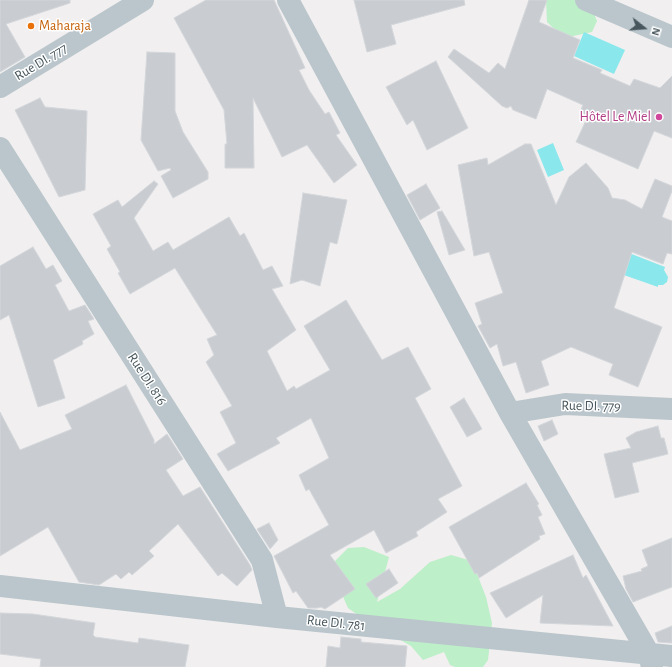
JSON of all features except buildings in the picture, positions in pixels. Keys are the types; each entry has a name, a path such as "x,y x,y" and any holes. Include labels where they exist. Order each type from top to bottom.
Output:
{"street":[{"name":"Rue DI. 777","path":"0,87 144,0"},
{"path":"288,0 510,413 650,660"},
{"path":"586,0 672,36"},
{"name":"Rue DI. 816","path":"0,148 262,560 277,617"},
{"name":"Rue DI. 779","path":"510,413 565,404 672,409"},
{"name":"Rue DI. 781","path":"0,586 650,660 672,656"}],"green space":[{"path":"546,0 588,0 597,21 592,32 564,38 547,22"},
{"path":"364,547 389,557 377,602 400,589 430,562 451,555 472,561 486,597 492,623 488,660 483,667 455,667 450,665 444,652 423,660 411,646 362,618 348,608 337,583 334,562 348,548"}],"water":[{"path":"584,32 625,50 614,74 574,56"},
{"path":"553,143 564,170 548,177 537,150"},
{"path":"629,253 665,267 664,270 668,277 667,282 663,285 658,285 658,287 621,274"}],"place":[{"name":"Maharaja","path":"31,26"},
{"name":"Hôtel Le Miel","path":"659,117"}]}
